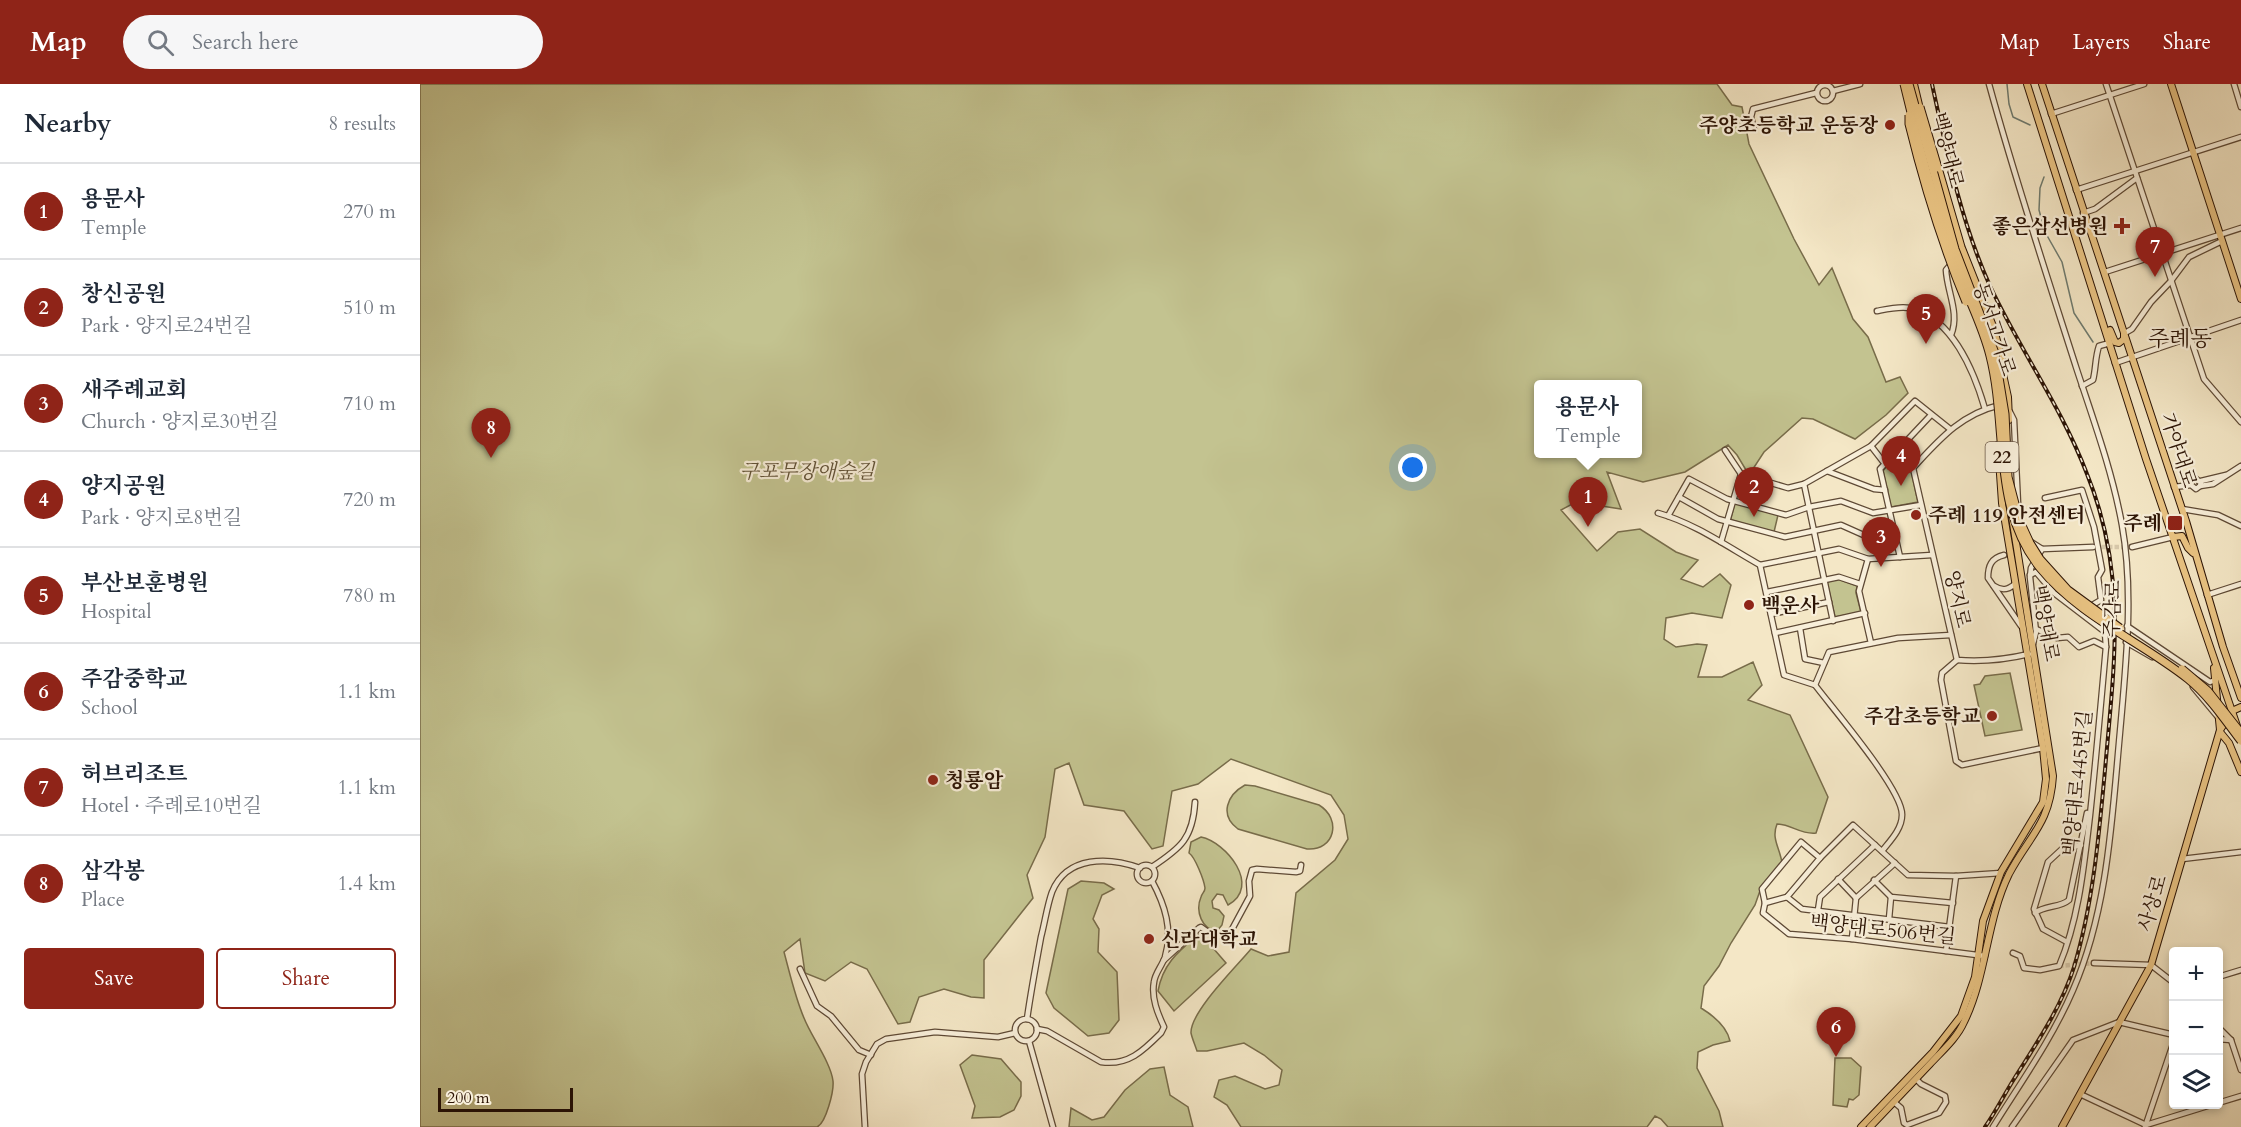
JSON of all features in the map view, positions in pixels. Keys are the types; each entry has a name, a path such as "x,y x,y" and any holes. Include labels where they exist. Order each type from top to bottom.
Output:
{"highway":[{"name":"동서고가로","path":"1903,84 1937,208 1989,353 1997,393 2005,489 2013,518 2025,545 2040,568 2065,595 2190,680 2241,737"},
{"name":"동서고가로","path":"1912,84 1955,249 1995,353 2005,414 2008,477 2013,503 2030,543 2048,568 2077,598 2194,677 2208,691 2241,737"},
{"path":"1912,84 1958,236 1992,325 2002,360"},
{"path":"1908,102 1909,124 1947,259 1988,361"}],"main road":[{"name":"백양대로","path":"1861,1127 1933,1052 1957,1022 1966,1005 1992,920 2010,873 2041,823 2051,798 2053,776 2032,654 2015,584 2001,493 1994,382 1983,339 1952,262 1926,182 1903,84"},
{"name":"백양대로","path":"1870,1127 1950,1043 1963,1025 1981,979 1983,921 2001,873 2043,802 2046,779 2032,654 2033,644 2015,543 2010,499 2011,462 2005,380 1999,356 1948,215 1912,84"},
{"name":"가야대로","path":"2027,84 2115,363 2241,737"},
{"name":"가야대로","path":"2042,84 2083,213 2125,333 2241,698"},
{"path":"2171,84 2241,299"},
{"path":"2104,323 2115,342 2121,342 2125,333"},
{"path":"2002,360 2005,380"},
{"path":"1988,361 1994,382"},
{"path":"2173,537 2182,536 2188,548 2194,553"},
{"path":"2212,656 2220,731 2229,743 2241,772"},
{"path":"2231,669 2241,679"},
{"path":"2232,711 2241,707"},
{"name":"사상로","path":"2062,1127 2151,965 2220,731 2232,711"}],"street":[{"path":"1754,129 1751,117 1753,109 1816,93 1823,84 1828,85 1833,91"},
{"path":"1833,91 1860,84"},
{"name":"주감로","path":"1989,84 2024,205 2104,452 2122,528 2128,568 2127,626 2116,777 2106,863 2096,919 2086,957 2052,1033 1993,1127"},
{"path":"2106,84 2204,379 2241,422"},
{"path":"2051,114 2144,84"},
{"path":"2234,84 2241,106"},
{"path":"1816,93 1821,100 1827,100 1831,98 1833,91"},
{"path":"2076,190 2241,137"},
{"path":"2083,213 2095,209 2137,178"},
{"path":"2125,333 2132,328 2151,302 2171,281 2188,257 2241,228"},
{"path":"2105,272 2221,238"},
{"path":"1951,335 1954,327 1954,306 1946,270 1952,262"},
{"path":"1877,311 1909,308 1936,323 1951,335 1977,381 1985,409"},
{"path":"2115,363 2241,320"},
{"path":"2082,386 2093,380 2096,371 2095,357 2099,346 2110,343"},
{"path":"1725,450 1741,474 1788,488 1804,484 1871,446 1915,401 1950,429"},
{"path":"1871,446 1885,464 1913,468 1950,429 1985,409 2008,405 2014,420 2015,474 2023,531 2042,549"},
{"path":"1900,557 1880,469 1931,415"},
{"path":"2191,485 2193,479 2200,484 2213,484 2241,466"},
{"name":"양지로","path":"1913,468 1957,660"},
{"path":"1827,471 1874,489 1885,490"},
{"path":"1721,542 1741,474"},
{"path":"1668,516 1689,479 1727,499 1786,515 1809,507 1841,501 1873,513 1921,505"},
{"path":"1804,484 1833,621"},
{"path":"2174,487 2191,485 2196,489 2200,484"},
{"path":"2045,498 2082,490 2094,527 2102,570 2098,577 2101,600 2079,614"},
{"path":"1679,497 1718,519 1785,537 1841,525 1868,537 1895,534"},
{"path":"2182,509 2218,515 2241,525"},
{"path":"1658,513 1721,542 1760,565 1839,549 1868,559 1932,555"},
{"path":"2132,547 2173,537"},
{"path":"2022,551 2093,547"},
{"path":"2033,644 2036,629 2030,575 2031,568 2042,549"},
{"path":"2004,555 1995,558 1990,564 1988,578 1990,584 2025,630"},
{"path":"1868,559 1860,585 1871,643"},
{"path":"1760,565 1784,675 1815,685 1887,780 1901,804 1903,817 1882,851"},
{"path":"2030,575 2036,572 2079,614 2105,632 2106,646 2094,641 2079,647 2068,637 2057,638 2036,629"},
{"path":"1767,592 1839,577 1860,585"},
{"path":"1990,584 2003,590 2015,584"},
{"path":"2207,595 2241,584"},
{"path":"1771,614 1829,602"},
{"path":"1775,633 1864,613"},
{"path":"2127,626 2210,682 2215,680"},
{"path":"1800,628 1805,659 1824,663"},
{"path":"1815,685 1829,652 1898,638 1951,635"},
{"path":"2126,642 2193,687 2220,719"},
{"name":"백양대로445번길","path":"2013,952 2020,956 2024,968 2040,970 2059,966 2067,942 2079,893 2086,845 2106,646"},
{"path":"2032,654 2000,661 1957,660 1942,673 1941,680 1956,761 1962,765 2043,748"},
{"path":"2035,913 2042,908 2068,901 2073,888 2093,786"},
{"path":"1152,867 1180,847 1194,822 1195,802"},
{"path":"1820,858 1801,842 1762,889 1765,903 1787,897 1820,858 1853,825 1908,875 1956,876 2010,873"},
{"path":"1818,910 1820,897 1875,845"},
{"path":"2067,942 2043,929 2035,913 2048,862 2059,851 2086,845"},
{"path":"2182,859 2241,852"},
{"path":"1027,1019 1035,966 1053,890 1068,872 1080,864 1095,860 1125,862 1140,868"},
{"path":"1852,939 1856,898 1895,863"},
{"path":"1146,865 1152,867 1155,874 1152,881 1147,883 1140,881 1137,874 1140,868 1146,865"},
{"path":"1164,960 1199,927 1217,936 1230,933 1250,896 1249,881 1252,870 1296,872 1300,871 1301,865"},
{"path":"1946,951 1956,876"},
{"path":"1838,879 1856,898"},
{"path":"1874,880 1891,897 1953,903"},
{"path":"1037,1029 1047,1030 1101,1062 1120,1063 1128,1060 1155,1039 1164,1028 1157,1012 1154,984 1168,944 1168,926 1164,905 1152,881"},
{"path":"1787,897 1802,909 1950,927"},
{"path":"1889,919 1891,897"},
{"name":"백양대로506번길","path":"1765,903 1763,913 1789,934 1852,939 1981,955"},
{"path":"2094,963 2151,965 2169,979"},
{"path":"800,969 817,1006 831,1016 860,1050 871,1054"},
{"path":"2223,975 2241,970"},
{"path":"1023,1019 1035,1023 1037,1029 1036,1036 1029,1041 1020,1040 1015,1033 1016,1024 1023,1019"},
{"path":"2012,1127 2073,1040 2119,1022 2169,1034"},
{"path":"865,1127 862,1074 877,1044 886,1039 935,1032 998,1037 1015,1033"},
{"path":"2223,1032 2231,1040 2241,1070"},
{"path":"2223,1039 2231,1040"},
{"path":"1029,1041 1053,1127"},
{"path":"2145,1126 2169,1055"},
{"path":"1894,1102 1901,1108 1904,1123 1907,1125 1939,1113 1946,1102 1945,1096 1916,1079"},
{"path":"2080,1094 2145,1126 2198,1109"},
{"path":"2223,1101 2241,1096"}],"green space":[{"name":"구포무장애숲길","path":"420,84 1717,84 1732,105 1742,107 1749,144 1794,239 1819,285 1832,268 1853,319 1868,337 1886,382 1900,377 1908,393 1886,415 1855,439 1813,419 1802,418 1764,452 1749,475 1728,445 1685,472 1643,482 1607,472 1621,509 1576,502 1561,510 1597,551 1618,532 1640,529 1676,552 1698,560 1681,579 1703,587 1720,574 1731,585 1722,618 1692,613 1666,618 1664,639 1676,647 1707,645 1698,677 1722,677 1753,662 1762,685 1748,700 1790,715 1828,797 1816,833 1777,824 1775,839 1782,863 1761,888 1755,905 1719,966 1704,986 1701,1008 1719,1022 1730,1041 1698,1052 1697,1068 1719,1111 1723,1127 1668,1127 1655,1116 1647,1127 1241,1127 1227,1105 1214,1097 1219,1080 1235,1076 1265,1089 1279,1085 1282,1070 1264,1055 1244,1043 1197,1051 1191,1033 1193,1024 1206,1002 1251,949 1268,956 1289,952 1296,893 1335,860 1348,839 1344,815 1331,795 1231,759 1198,784 1172,791 1163,846 1152,849 1124,811 1084,805 1069,763 1055,769 1045,837 1027,875 1033,898 984,960 984,998 971,997 944,989 919,997 910,1022 898,1024 867,969 851,962 825,981 805,973 800,939 784,952 801,1010 829,1066 833,1081 829,1106 817,1127 420,1127"},
{"path":"1886,467 1911,470 1918,502 1891,507 1883,471"},
{"path":"1735,502 1778,515 1774,532 1731,520 1730,522"},
{"path":"1838,579 1857,586 1856,593 1861,612 1835,617 1827,582"},
{"path":"2010,673 2022,730 1985,736 1974,685 1980,684 1985,676"},
{"path":"1245,785 1319,805 1331,818 1333,826 1329,840 1324,845 1307,849 1238,829 1232,824 1227,812 1234,794"},
{"path":"1201,837 1221,847 1237,866 1241,876 1242,887 1238,897 1228,905 1223,895 1217,894 1212,901 1213,908 1219,910 1224,916 1222,925 1217,931 1207,927 1199,914 1199,902 1205,888 1199,869 1189,853 1191,842"},
{"path":"1081,881 1104,883 1114,889 1102,895 1093,919 1099,929 1098,952 1117,972 1119,1020 1109,1033 1088,1036 1054,1008 1046,993 1068,889"},
{"path":"1200,933 1226,963 1174,1011 1158,991 1160,981 1173,958"},
{"path":"972,1055 1001,1059 1021,1082 1021,1096 1014,1110 1000,1117 972,1118 975,1106 960,1065"},
{"path":"1835,1058 1851,1058 1861,1067 1859,1095 1853,1100 1849,1099 1847,1107 1833,1105"},
{"path":"1164,1067 1170,1095 1188,1107 1193,1127 1069,1127 1071,1108 1092,1120 1104,1117 1125,1090 1150,1069"}],"waterway":[{"path":"2007,84 2013,117 2030,125"},
{"path":"2044,177 2040,188 2039,210 2045,232 2062,262 2074,313 2093,342"}],"tunnel":[{"path":"2095,547 2132,547"},
{"path":"2059,966 2094,963"}],"railway":[{"path":"1932,84 1956,187 1980,262 2014,333 2066,426 2100,511 2113,584 2115,620 2112,694 2100,819 2081,943 2069,982 2055,1011 1985,1127"}],"place":[{"name":"주양초등학교 운동장","path":"1890,125"},
{"name":"좋은삼선병원","path":"2122,226"},
{"name":"허브리조트","path":"2155,277"},
{"name":"부산보훈병원","path":"1926,344"},
{"name":"삼각봉","path":"491,458"},
{"name":"양지공원","path":"1901,486"},
{"name":"주례 119 안전센터","path":"1916,515"},
{"name":"창신공원","path":"1754,517"},
{"name":"주례","path":"2175,523"},
{"name":"용문사","path":"1588,527"},
{"name":"새주례교회","path":"1881,567"},
{"name":"백운사","path":"1749,605"},
{"name":"주감초등학교","path":"1992,716"},
{"name":"청룡암","path":"933,780"},
{"name":"신라대학교","path":"1149,939"},
{"name":"주감중학교","path":"1836,1057"}],"district":[{"name":"주례동","path":"2180,338"}]}
